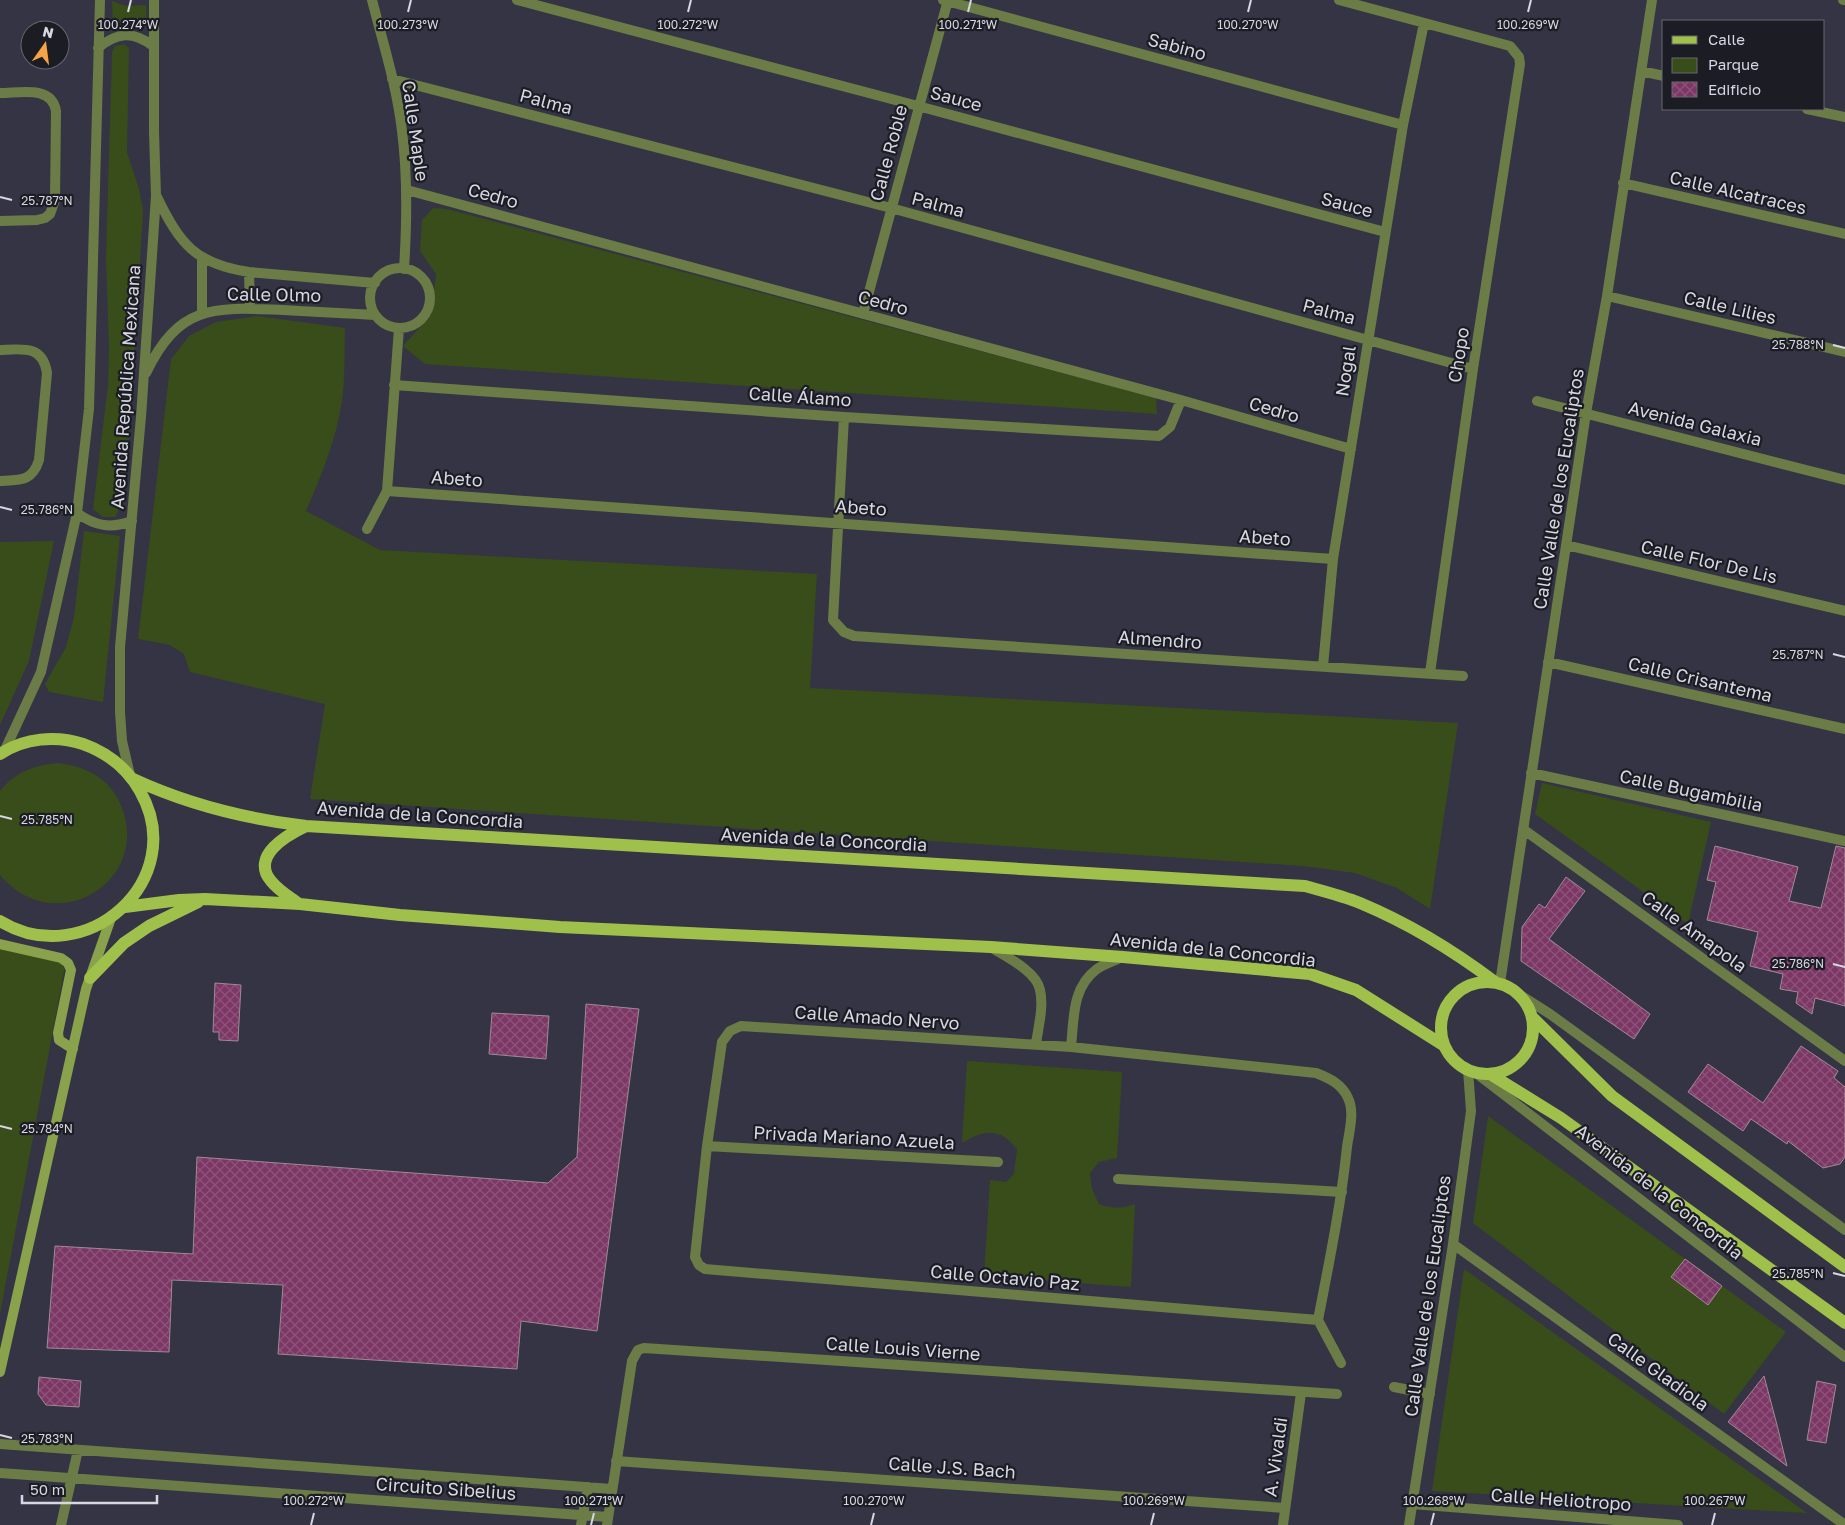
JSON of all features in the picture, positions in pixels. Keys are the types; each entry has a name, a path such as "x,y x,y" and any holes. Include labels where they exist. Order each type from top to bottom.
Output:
{"main road":[{"path":"0,921 26,933 48,937 71,935 92,929 125,907 139,889 148,868 153,846 150,815 145,800 132,777 117,762 98,749 71,740 43,739 16,746 2,753"},
{"name":"Avenida de la Concordia","path":"132,777 161,792 212,808 306,826 1305,886 1359,902 1439,944 1498,983"},
{"path":"300,904 280,890 270,880 266,869 267,859 276,843 306,826"},
{"path":"90,978 124,944 142,930 172,913 205,899"},
{"name":"Avenida de la Concordia","path":"125,907 178,900 205,899 300,904 400,915 560,927 991,947 1310,974 1356,990 1443,1045"},
{"path":"0,1372 90,978 111,918"},
{"path":"0,944 61,958 68,963 71,970 58,1033 59,1040 73,1049"},
{"path":"1486,981 1511,988 1520,995 1528,1005 1532,1017 1533,1033 1528,1048 1519,1061 1506,1070 1490,1074 1472,1072 1458,1064 1449,1055 1443,1045 1440,1030 1441,1015 1448,1002 1458,991 1470,984 1486,981"},
{"path":"1532,1017 1612,1096 1845,1266"},
{"name":"Avenida de la Concordia","path":"1490,1074 1561,1118 1845,1323"}],"street":[{"name":"Avenida República Mexicana","path":"2,753 41,672 78,513 89,409 100,0"},
{"name":"Avenida República Mexicana","path":"132,777 122,741 120,647 132,521 156,196 154,0"},
{"name":"Calle Maple","path":"372,0 392,79 402,129 407,190 404,269"},
{"name":"Sauce","path":"517,0 1385,232"},
{"name":"Calle Roble","path":"863,314 946,0"},
{"name":"Sabino","path":"946,0 1403,125"},
{"path":"1339,0 1424,23"},
{"name":"Calle Valle de los Eucaliptos","path":"1498,983 1652,0"},
{"name":"Chopo","path":"1424,23 1510,46 1519,57 1520,64 1473,369 1430,673"},
{"name":"Nogal","path":"1323,666 1333,559 1403,125 1424,23"},
{"path":"98,48 107,40 119,36 132,35 143,39 153,46"},
{"path":"1641,71 1662,76"},
{"name":"Palma","path":"392,79 891,208 1473,369"},
{"path":"0,93 38,92 46,94 52,98 56,111 55,200 50,214 45,218 37,220 0,221"},
{"path":"1812,110 1845,117"},
{"name":"Calle Alcatraces","path":"1623,183 1845,234"},
{"name":"Cedro","path":"407,190 1181,400 1351,450"},
{"name":"Calle Olmo","path":"156,196 176,232 202,258 229,269 375,282"},
{"path":"202,258 202,314"},
{"path":"392,269 404,269 414,272 422,278 430,296 429,306 425,315 409,327 399,328 382,322 375,315 370,302 375,282 382,274 392,269"},
{"path":"249,272 250,309"},
{"name":"Calle Lilies","path":"1607,296 1845,352"},
{"name":"Calle Olmo","path":"143,379 154,355 163,342 183,323 202,314 224,308 375,315"},
{"path":"367,528 387,491 399,328"},
{"path":"0,350 32,350 42,356 48,373 39,460 36,469 28,478 0,481"},
{"name":"Calle Álamo","path":"394,385 844,417 1159,436 1170,427 1181,400"},
{"name":"Avenida Galaxia","path":"1537,401 1845,480"},
{"path":"838,523 844,417"},
{"name":"Abeto","path":"387,491 1333,559"},
{"path":"78,513 97,525 121,525 132,521"},
{"name":"Almendro","path":"838,523 833,620 844,632 854,636 1463,676"},
{"name":"Calle Flor De Lis","path":"1566,545 1845,611"},
{"name":"Calle Crisantema","path":"1548,662 1845,730"},
{"name":"Calle Bugambilia","path":"1531,773 1845,841"},
{"name":"Calle Amapola","path":"1523,829 1845,1061"},
{"path":"991,947 1032,975 1040,989 1040,1010 1036,1044"},
{"path":"1071,1047 1078,991 1085,979 1099,968 1122,957"},
{"path":"1520,995 1550,1014 1845,1230"},
{"name":"Calle Amado Nervo","path":"707,1146 722,1042 730,1031 741,1026 1036,1044 1316,1073 1328,1078 1339,1085 1349,1099 1351,1116 1342,1192"},
{"name":"Calle Valle de los Eucaliptos","path":"1409,1525 1453,1244 1470,1111 1472,1072"},
{"name":"Avenida de la Concordia","path":"1472,1072 1845,1357"},
{"name":"Privada Mariano Azuela","path":"707,1146 998,1162"},
{"name":"Calle Octavio Paz","path":"707,1146 695,1257 699,1265 705,1269 1318,1320"},
{"path":"1118,1179 1342,1192 1318,1320 1341,1363"},
{"name":"Calle Gladiola","path":"1453,1244 1845,1525"},
{"name":"Calle Louis Vierne","path":"607,1521 632,1361 638,1350 644,1348 1337,1394"},
{"path":"1394,1387 1430,1394"},
{"name":"A. Vivaldi","path":"1283,1525 1301,1393"},
{"name":"Circuito Sibelius","path":"0,1444 612,1489"},
{"path":"61,1525 78,1450"},
{"name":"Calle J.S. Bach","path":"616,1461 1285,1508"},
{"name":"Circuito Sibelius","path":"0,1473 607,1521"},
{"path":"582,1520 588,1486"},
{"name":"Calle Heliotropo","path":"1412,1504 1678,1525"}],"green space":[{"path":"112,1 126,6 146,5 147,27 127,21 113,25"},
{"path":"124,44 129,48 127,152 139,189 143,211 130,431 118,512 115,517 103,517 93,509 108,385 109,347 106,258 112,52 115,46"},
{"path":"433,208 447,209 1156,398 1157,414 425,364 403,346 431,315 436,274 420,251 422,220"},
{"path":"257,316 345,328 344,384 339,417 329,453 306,511 380,550 817,574 810,688 1458,723 1430,909 1397,888 1355,873 1303,866 310,799 325,704 190,672 184,654 170,645 138,639 171,359 189,336 216,322"},
{"path":"84,531 120,536 103,702 49,692 45,684 66,647 74,617"},
{"path":"54,541 29,661 0,725 0,542"},
{"path":"58,763 85,770 107,784 118,799 127,827 124,853 113,875 95,892 73,901 48,903 23,894 0,875 0,791 19,774 33,768"},
{"path":"1542,783 1711,822 1688,924 1535,814"},
{"path":"0,948 60,962 65,966 0,1314"},
{"path":"967,1061 1122,1072 1117,1158 1099,1162 1090,1173 1092,1189 1099,1204 1117,1208 1135,1204 1131,1287 984,1276 990,1180 1006,1182 1014,1174 1017,1149 1004,1137 991,1133 977,1135 962,1143"},
{"path":"1488,1116 1786,1332 1724,1414 1473,1223"},
{"path":"1464,1269 1807,1513 1432,1491"}],"building":[{"path":"1715,846 1798,867 1789,901 1821,908 1836,846 1845,848 1845,1006 1815,998 1812,1014 1796,1003 1798,992 1780,989 1783,974 1750,966 1758,932 1707,920 1716,882 1707,880"},
{"path":"1566,877 1585,891 1549,939 1650,1014 1634,1039 1521,961 1522,927 1539,904 1545,908"},
{"path":"215,983 241,985 238,1041 219,1040 219,1032 213,1032"},
{"path":"586,1004 639,1009 597,1331 521,1321 517,1369 278,1354 283,1285 172,1280 169,1352 47,1348 55,1246 193,1254 197,1157 548,1183 577,1157"},
{"path":"492,1013 549,1016 546,1059 489,1054"},
{"path":"1801,1046 1838,1071 1834,1078 1845,1087 1845,1157 1840,1164 1823,1168 1788,1141 1787,1144 1751,1119 1743,1131 1688,1092 1708,1064 1763,1103"},
{"path":"1685,1259 1722,1286 1708,1305 1671,1277"},
{"path":"1764,1376 1777,1425 1787,1466 1728,1422"},
{"path":"39,1377 81,1381 79,1407 46,1405 38,1394"},
{"path":"1817,1381 1836,1385 1826,1443 1807,1440"}]}
